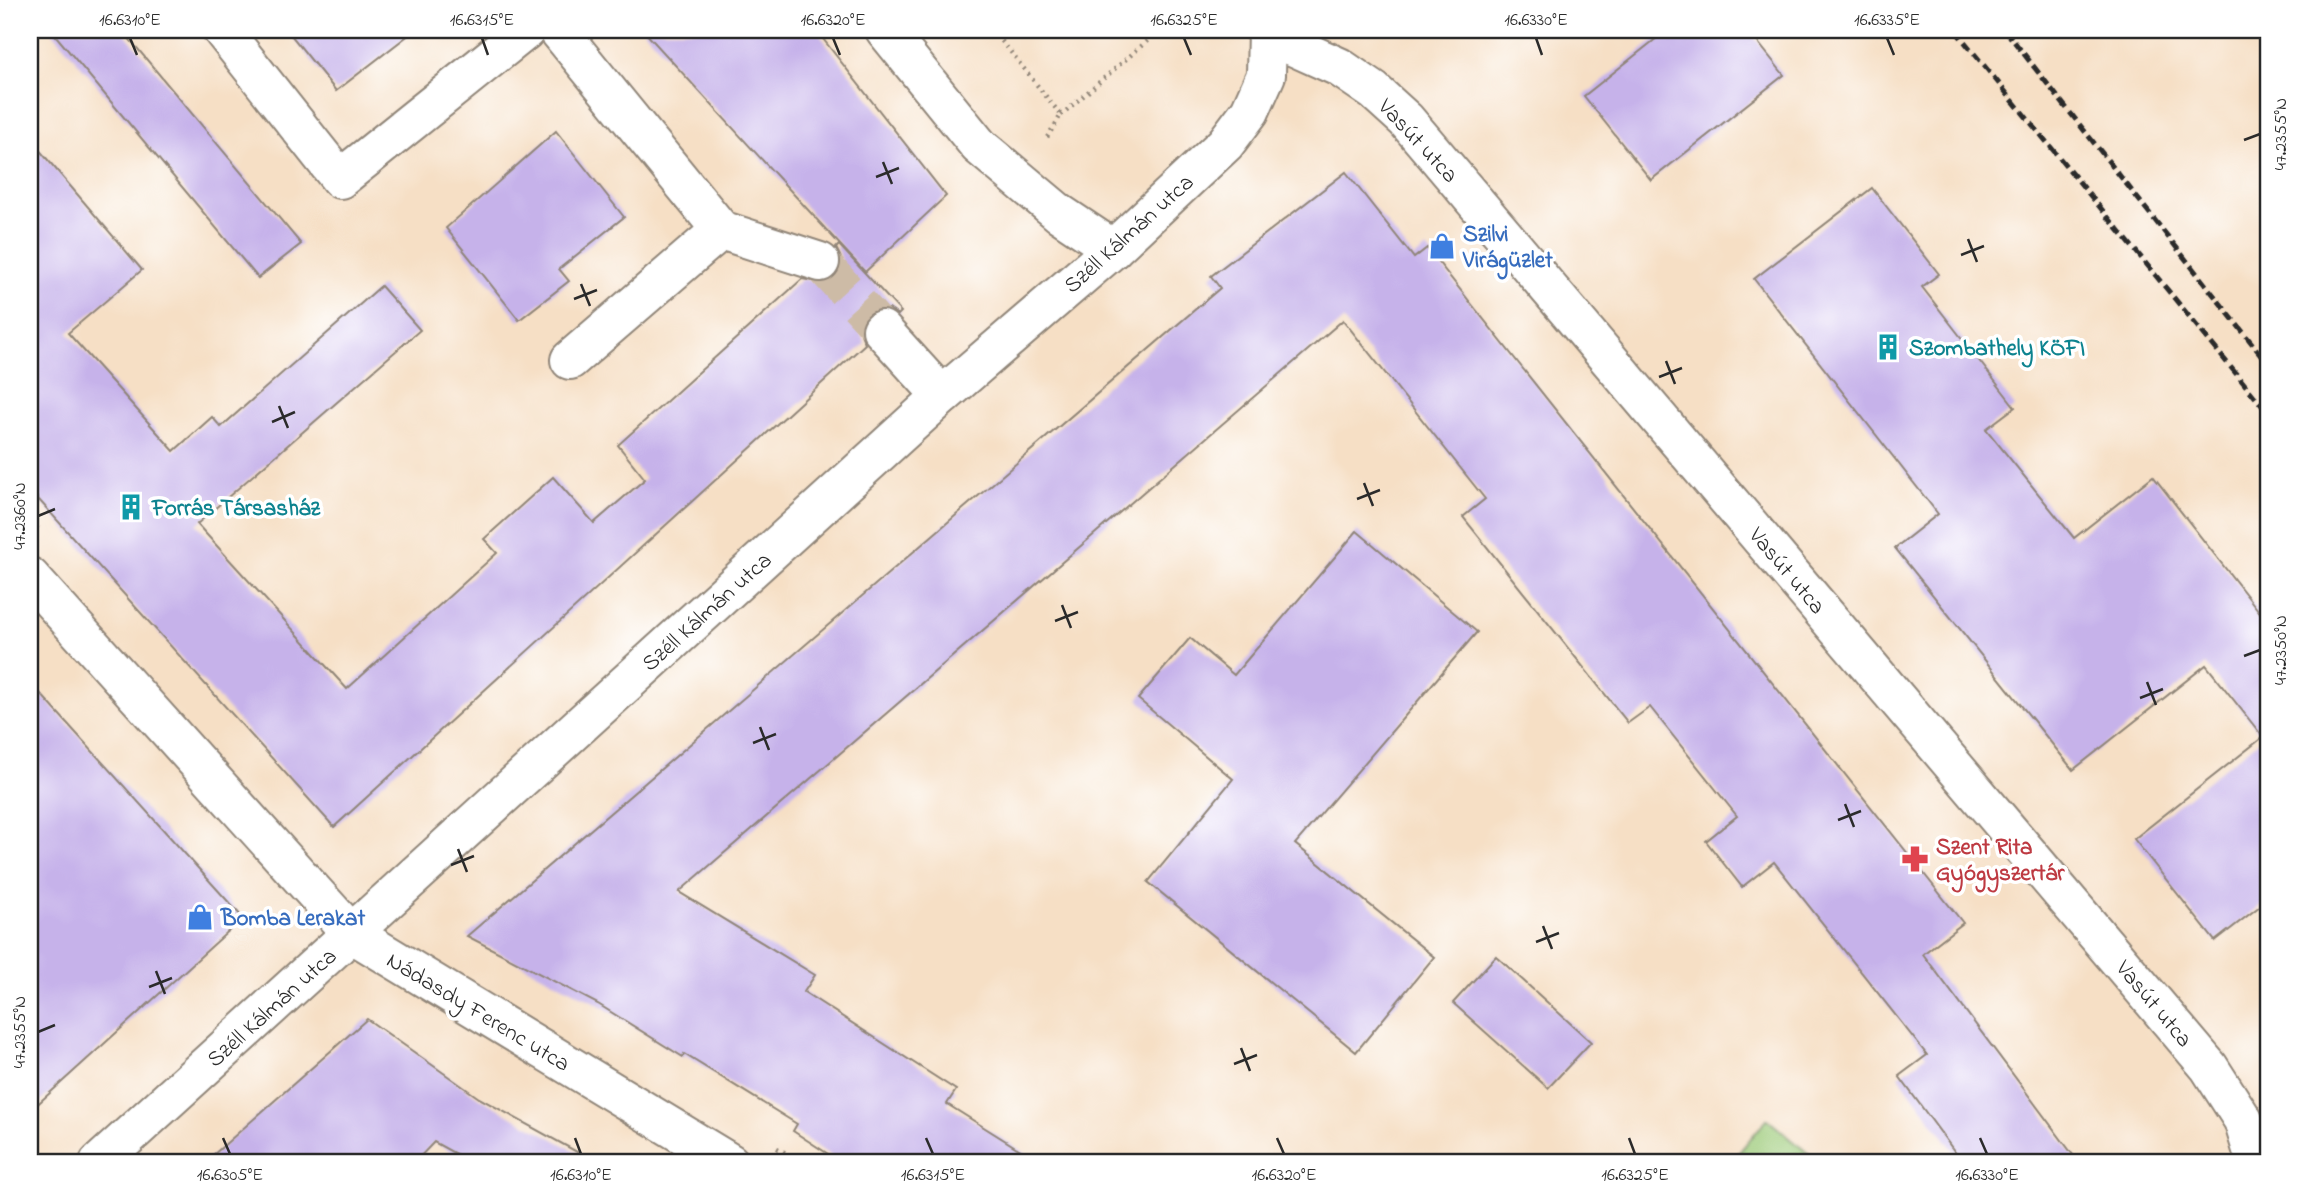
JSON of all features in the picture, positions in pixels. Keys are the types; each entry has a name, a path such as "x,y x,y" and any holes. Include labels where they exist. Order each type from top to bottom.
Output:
{"street":[{"path":"222,30 341,179 526,30"},
{"path":"558,30 721,230 820,262"},
{"path":"886,30 979,146 1019,181 1113,249"},
{"name":"Széll Kálmán utca","path":"99,1163 943,396 1113,249 1226,144 1250,111 1266,75 1267,32"},
{"name":"Vasút utca","path":"1267,32 1339,67 1374,91 1406,120 2209,1067 2243,1120 2256,1163"},
{"path":"570,360 721,230"},
{"path":"882,330 943,396"},
{"name":"Nádasdy Ferenc utca","path":"30,577 351,933 730,1163"}],"path":[{"path":"993,30 1061,115"},
{"path":"1019,181 1061,115 1160,30"}],"green space":[{"path":"1767,1119 1820,1163 1730,1163"}],"building":[{"path":"51,30 122,30 301,244 258,278"},
{"path":"287,30 415,30 336,91"},
{"path":"643,30 816,30 946,196 865,272"},
{"path":"1667,30 1748,30 1784,75 1651,180 1584,96"},
{"path":"556,131 624,217 559,269 569,281 519,320 446,228"},
{"path":"30,139 142,270 68,333 174,451 212,417 221,427 381,286 420,330 197,524 347,689 497,553 484,539 553,477 594,523 645,479 618,445 802,279 824,283 834,279 841,268 841,258 836,248 839,245 901,312 898,315 889,309 878,309 868,313 861,324 865,344 334,827 30,490"},
{"path":"1346,172 1414,258 1427,248 1963,923 1923,954 2079,1163 1963,1163 1899,1076 1927,1055 1774,862 1742,887 1706,841 1737,816 1650,707 1628,723 1463,517 1485,499 1343,320 679,892 815,975 804,992 956,1090 947,1104 1041,1163 842,1163 793,1131 797,1124 684,1054 683,1057 598,1004 467,936 1220,288 1211,276"},
{"path":"1872,188 1939,274 1922,287 2015,407 1986,429 2074,538 2153,476 2269,624 2269,899 2215,941 2134,839 2263,737 2206,665 2073,770 1895,548 1938,514 1754,279"},
{"path":"1357,531 1477,632 1295,844 1434,957 1356,1052 1148,882 1233,779 1138,699 1190,638 1234,675"},
{"path":"30,682 243,918 30,1111"},
{"path":"1496,956 1591,1042 1548,1088 1453,1003"},
{"path":"367,1019 479,1098 597,1163 472,1163 434,1142 414,1163 204,1163"}],"tunnel":[{"path":"820,262 882,330"}],"railway":[{"path":"1955,30 2269,414"},
{"path":"2005,30 2269,365"}],"place":[{"name":"Szilvi Virágüzlet","path":"1442,246"},
{"name":"Szombathely KÖFI","path":"1888,347"},
{"name":"Forrás Társasház","path":"131,507"},
{"name":"Szent Rita Gyógyszertár","path":"1915,859"},
{"name":"Bomba Lerakat","path":"200,917"}]}
